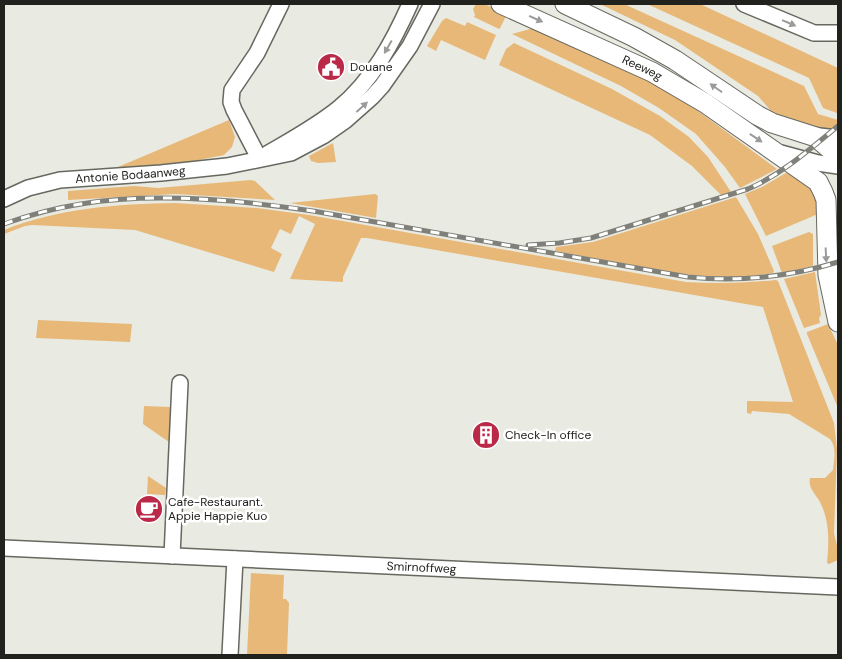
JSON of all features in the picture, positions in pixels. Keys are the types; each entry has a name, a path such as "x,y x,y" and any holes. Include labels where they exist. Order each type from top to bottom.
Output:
{"main road":[{"name":"Reeweg","path":"500,4 622,57 652,72 704,103 812,176 821,187 826,206"},
{"name":"Reeweg","path":"565,4 634,37 675,60 772,124 822,141 832,150 836,161"},
{"path":"826,206 828,275 838,322"}],"street":[{"path":"259,158 234,110 231,94 257,53 282,4"},
{"name":"Antonie Bodaanweg","path":"259,158 314,126 349,99 380,62 410,4"},
{"path":"744,4 814,33 838,33"},
{"name":"Antonie Bodaanweg","path":"4,199 28,188 60,180 218,167 291,153 323,136 359,110 391,74 433,6"},
{"name":"Reeweg","path":"805,134 838,138"},
{"name":"Reeweg","path":"774,151 811,161 836,161"},
{"path":"826,206 828,180 836,161"},
{"path":"172,556 180,383"},
{"name":"Smirnoffweg","path":"4,548 838,587"},
{"path":"230,655 235,559"}],"shaded area":[{"path":"476,4 484,4 507,14 499,29 474,17 473,9"},
{"path":"600,4 624,4 804,86 818,114 838,120 838,125 830,131 786,121 771,111 758,96 675,40"},
{"path":"647,4 700,4 838,68 838,112 823,108 809,78"},
{"path":"446,18 465,26 467,22 496,35 485,60 441,40 436,51 427,46 442,21"},
{"path":"537,27 635,72 679,97 777,169 740,188 725,167 696,134 659,108 621,86 512,34"},
{"path":"514,43 612,89 660,116 689,137 708,157 733,195 724,198 692,166 650,135 499,65 506,49"},
{"path":"229,120 235,137 232,147 224,155 189,162 118,167"},
{"path":"333,143 336,162 318,163 311,161 309,156"},
{"path":"786,173 805,183 814,192 818,205 818,214 766,236 745,194 762,187"},
{"path":"255,181 275,200 175,194 68,200 68,191 134,186 158,188"},
{"path":"375,194 378,196 376,218 290,203"},
{"path":"736,197 758,234 774,271 773,273 720,277 692,275 636,267 555,251 556,247 593,242"},
{"path":"175,203 257,208 309,215 686,282 778,281 834,423 837,449 834,533 838,560 827,563 826,517 820,502 811,488 810,482 810,478 825,478 833,470 834,446 832,442 789,414 752,411 751,414 747,413 747,401 793,402 763,307 367,238 361,238 343,277 343,282 290,279 315,224 299,216 291,234 280,229 271,248 282,254 274,272 135,230 32,225 4,234 4,230 67,212 110,206"},
{"path":"809,232 813,234 813,266 782,273 772,246"},
{"path":"815,272 821,315 819,318 820,323 804,328 784,279"},
{"path":"38,320 132,324 130,342 36,338"},
{"path":"828,324 838,345 838,408 807,334 807,332"},
{"path":"144,406 171,407 169,442 143,424"},
{"path":"148,476 166,488 165,495 147,494"},
{"path":"251,573 284,575 283,599 286,599 289,603 287,655 247,655"}],"railway":[{"path":"528,245 591,238 748,189 784,169 838,126"},
{"path":"4,224 42,212 109,200 138,198 197,199 313,211 688,277 726,279 764,277 782,275 838,262"}],"place":[{"name":"Douane","path":"331,67"},
{"name":"Check-In office","path":"486,435"},
{"name":"Cafe-Restaurant. Appie Happie Kuo","path":"149,509"}]}
